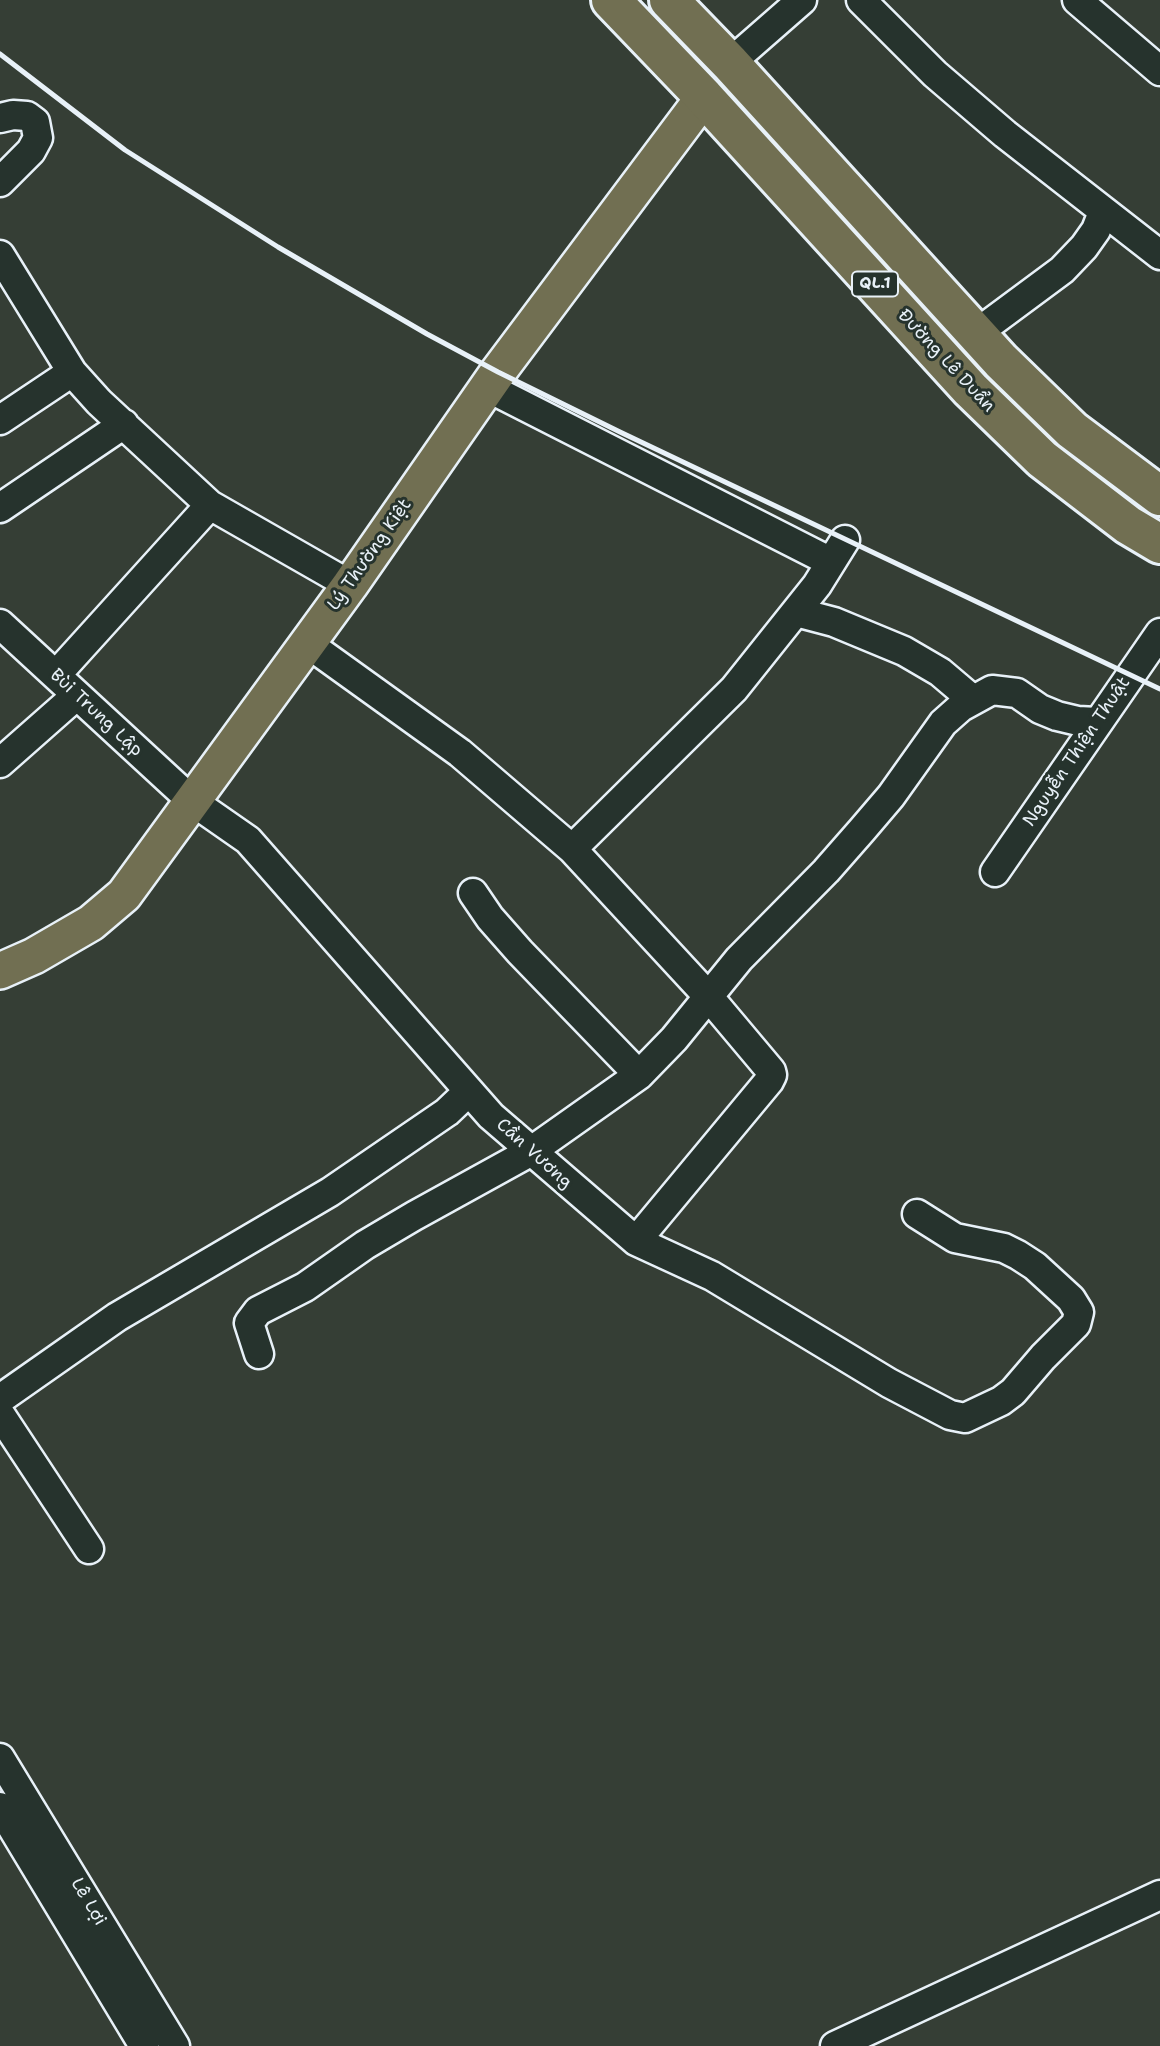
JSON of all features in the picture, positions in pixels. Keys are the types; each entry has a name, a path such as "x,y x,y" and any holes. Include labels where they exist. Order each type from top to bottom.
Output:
{"highway":[{"name":"Đường Lê Duẩn","path":"611,0 704,97 970,389 1042,459 1128,525 1160,544"},
{"name":"QL.1","path":"669,0 730,63 977,334 1072,430 1160,496"},
{"path":"704,97 730,63"}],"main road":[{"name":"Lý Thường Kiệt","path":"0,971 34,956 91,923 124,895 350,585 487,387 704,97"}],"street":[{"path":"730,63 802,0"},
{"path":"862,0 935,74 1160,256"},
{"path":"1077,0 1160,71"},
{"path":"0,118 27,116 35,122 38,138 31,151 0,183"},
{"path":"977,334 1062,270 1084,247 1096,230 1103,212"},
{"path":"4,272 72,372 99,402 210,505 350,585"},
{"path":"0,420 72,372"},
{"path":"487,387 838,551 817,585 734,689 572,849"},
{"path":"0,508 124,424"},
{"path":"56,675 210,505"},
{"path":"796,612 858,631 904,651 940,672 973,700"},
{"name":"Bùi Trung Lập","path":"0,624 192,802"},
{"name":"Nguyễn Thiện Thuật","path":"995,872 1160,633"},
{"path":"307,643 460,753 572,849 708,996 771,1071 771,1077 636,1241"},
{"path":"259,1354 249,1323 258,1311 305,1287 365,1245 414,1216 530,1152 639,1075 674,1039 739,959 826,871 862,830 891,796 943,723 961,707 992,690 1017,693 1040,709 1057,716 1097,722"},
{"path":"0,763 77,695"},
{"name":"Cần Vương","path":"192,802 248,841 439,1055 468,1092 530,1152 636,1241 712,1276 889,1383 950,1415 965,1418 973,1416 1013,1392 1076,1324 1079,1312 1071,1299 1018,1255 1004,1248 955,1238 917,1214"},
{"path":"473,893 490,918 520,952 639,1075"},
{"path":"0,1399 117,1317 330,1192 447,1112 468,1092"},
{"path":"0,1414 89,1549"},
{"name":"Lê Lợi","path":"0,1758 50,1865 162,2044"},
{"name":"Lê Lợi","path":"0,1807 50,1865"},
{"path":"835,2046 1160,1895"}],"railway":[{"path":"0,54 125,150 278,247 427,334 620,432 1160,689"}]}
